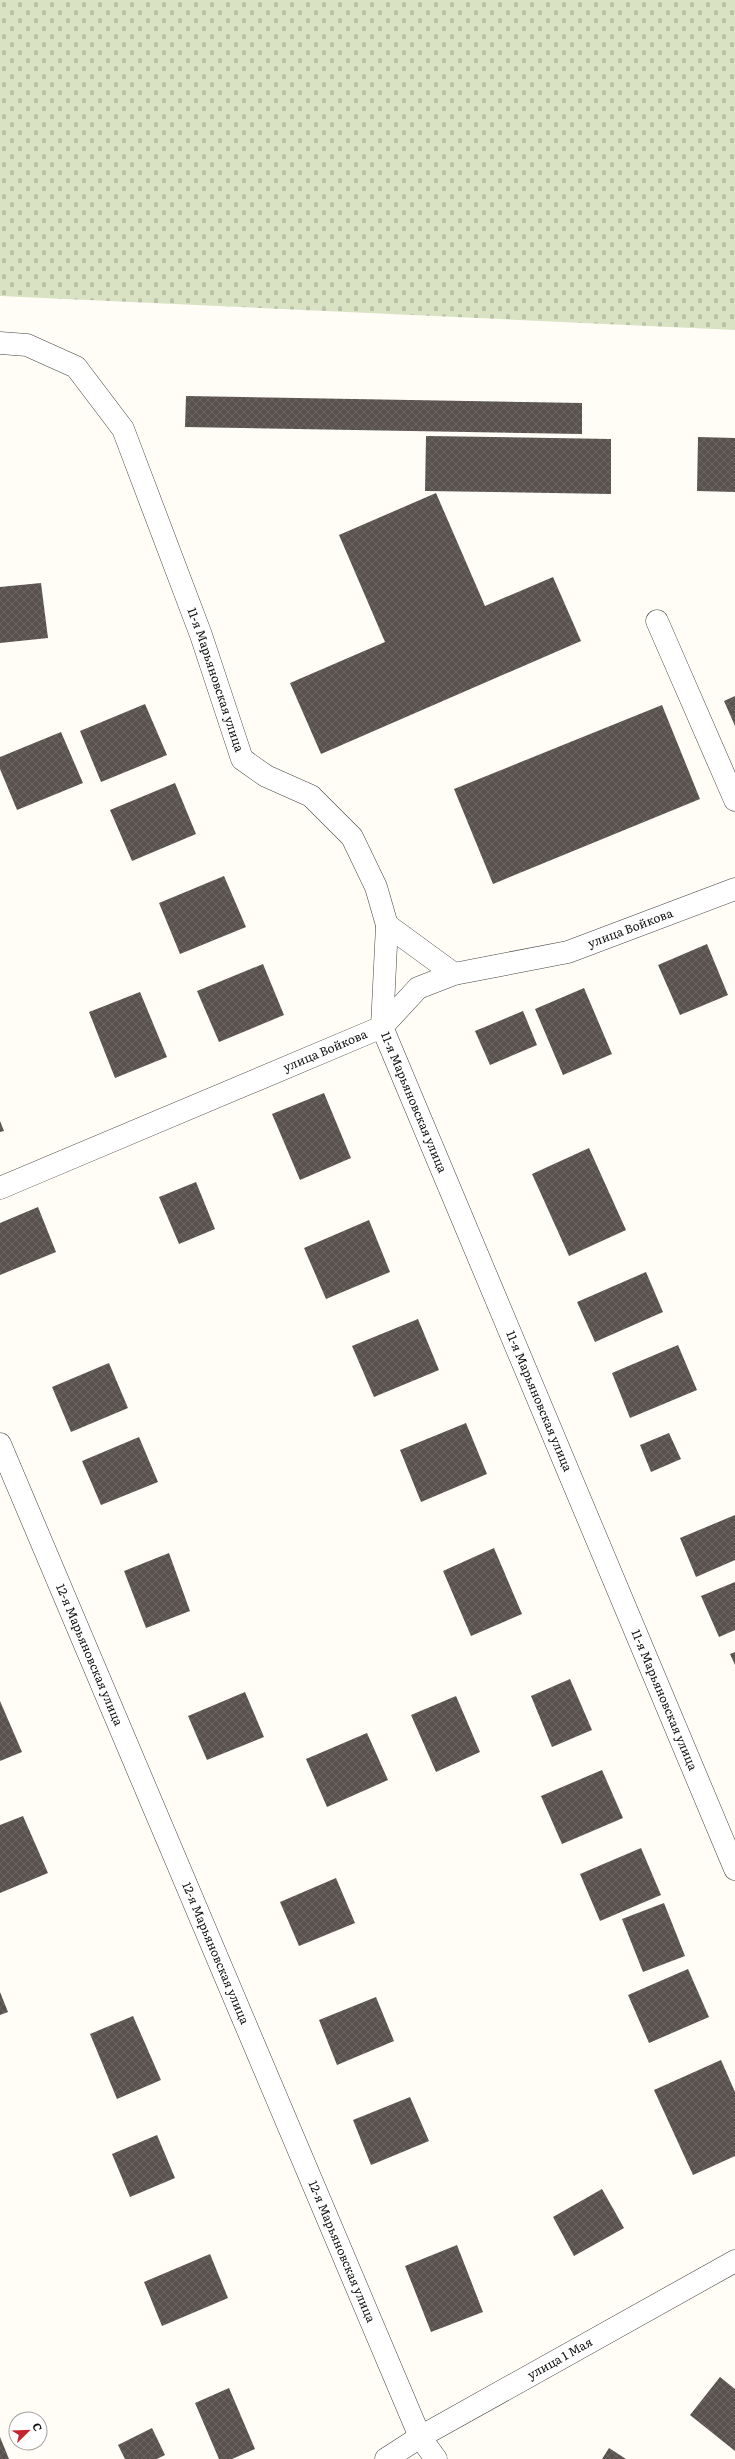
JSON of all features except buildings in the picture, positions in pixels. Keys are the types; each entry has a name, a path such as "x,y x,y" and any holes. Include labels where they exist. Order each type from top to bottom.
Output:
{"street":[{"name":"11-я Марьяновская улица","path":"0,344 27,345 76,367 123,429 201,635 242,760 266,776 311,796 352,837 376,887 387,925 382,1027 735,1869"},
{"path":"657,621 735,800"},
{"name":"улица Войкова","path":"0,1188 382,1027 418,988 454,974 568,952 735,889"},
{"path":"387,925 454,974"},
{"name":"12-я Марьяновская улица","path":"0,1444 420,2438 436,2459"},
{"name":"улица 1 Мая","path":"386,2459 420,2438 735,2261"}],"green space":[{"path":"0,0 735,0 735,330 0,296"}]}
